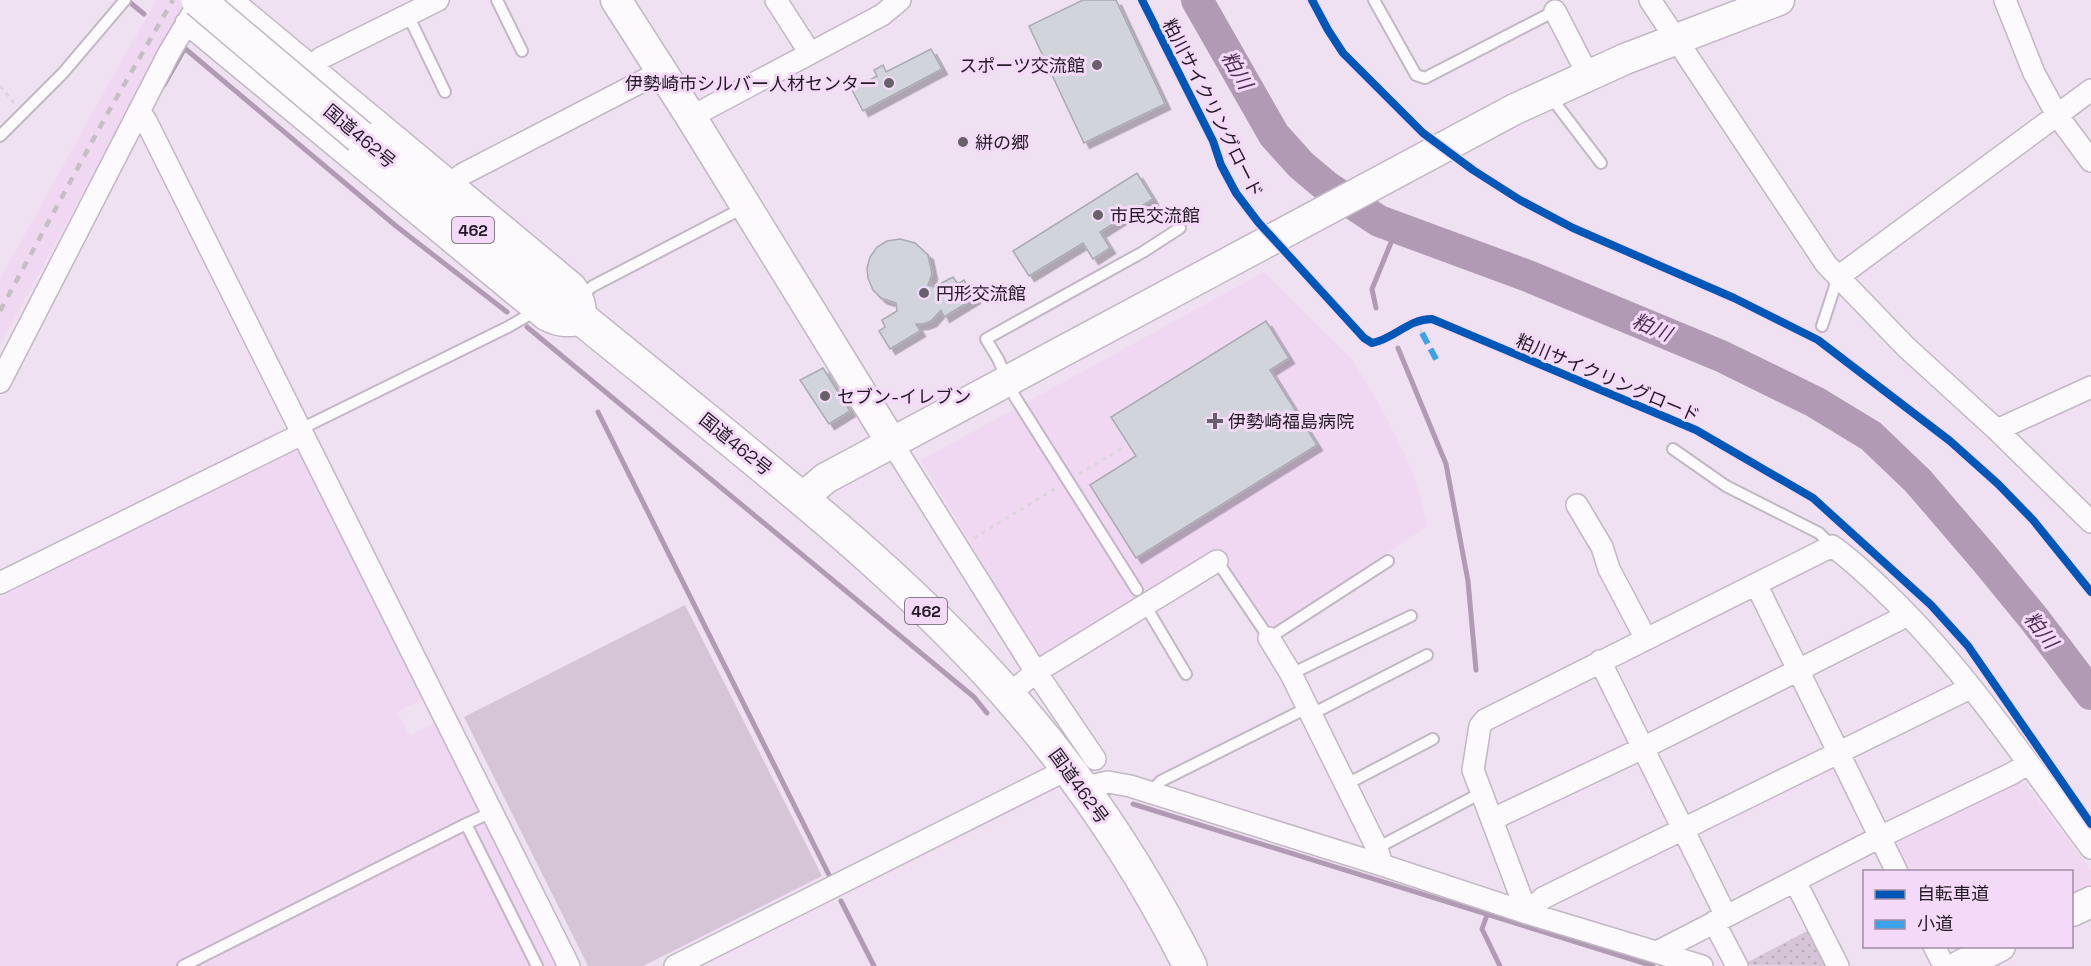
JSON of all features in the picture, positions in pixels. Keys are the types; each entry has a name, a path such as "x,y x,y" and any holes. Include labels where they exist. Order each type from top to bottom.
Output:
{"highway":[{"name":"国道462号","path":"195,8 584,309 802,498 939,623 1082,772 1190,966"}],"street":[{"path":"0,382 169,52 195,8 543,320 570,327 584,309 574,284 232,0"},
{"path":"312,67 321,58 438,0"},
{"path":"616,0 691,117 957,549 1036,672 1082,772 1098,783 1114,782 1379,857 1527,913 1702,966"},
{"path":"776,0 810,52"},
{"path":"691,117 882,15 900,0"},
{"path":"1650,0 1826,264 1906,347 1997,430 2091,522"},
{"path":"802,498 826,478 1548,93 1779,0"},
{"path":"2005,0 2034,73 2057,115 2091,161"},
{"path":"1556,11 1588,75"},
{"path":"453,182 463,174 662,71"},
{"path":"1838,277 2091,90"},
{"path":"139,111 569,966"},
{"path":"1997,430 2091,387"},
{"path":"0,583 302,434"},
{"path":"1577,505 1602,548 1609,569 1646,639"},
{"path":"1527,913 1473,770 1480,726 1485,720 1600,661 1832,546 1848,558 1931,638 2091,848"},
{"path":"1008,694 1141,597 1216,561"},
{"path":"1756,584 1896,870"},
{"path":"1493,819 1643,748 1907,614"},
{"path":"1269,638 1291,674 1379,857"},
{"path":"1600,661 1683,829 1737,966"},
{"path":"1527,913 1543,898 1970,688"},
{"path":"1656,952 2027,764"},
{"path":"675,966 1082,772"},
{"path":"1795,881 1838,966"},
{"path":"2073,911 2091,902"},
{"path":"1935,948 1944,966"},
{"path":"1960,966 1996,948"}],"lane":[{"path":"496,0 522,51"},
{"path":"1374,0 1416,75 1425,78 1556,11"},
{"path":"0,136 63,73 122,4"},
{"path":"408,15 445,92"},
{"path":"1548,93 1601,163"},
{"path":"584,309 592,286 746,206"},
{"path":"1180,228 1143,252 986,339 1015,397 1141,597 1186,674"},
{"path":"1822,326 1838,277"},
{"path":"302,434 309,425 534,312"},
{"path":"1673,449 1726,486 1819,533 1832,546"},
{"path":"1216,561 1269,638 1388,561"},
{"path":"1291,674 1411,616"},
{"path":"1150,792 1161,781 1427,655"},
{"path":"1345,785 1433,740"},
{"path":"1379,857 1481,794"},
{"path":"183,966 492,812"},
{"path":"466,824 537,966"}],"path":[{"path":"0,86 21,115"},
{"path":"1404,327 1418,320 1422,333"},
{"path":"957,549 1124,447"}],"shaded area":[{"path":"157,0 191,0 160,51 0,345 0,279"},
{"path":"1264,272 1352,359 1382,409 1407,459 1419,491 1427,526 1273,629 1217,551 1039,659 921,460"},
{"path":"290,450 300,451 424,699 397,712 410,736 436,722 557,966 0,966 0,598"},
{"path":"685,605 822,876 643,966 588,966 464,717"},
{"path":"2013,781 2026,785 2091,870 2091,890 2073,899 2073,870 1903,870 1893,850 1899,836"},
{"path":"1811,929 1831,966 1742,965"}],"building":[{"name":"スポーツ交流館","path":"1083,0 1116,0 1165,104 1084,143 1029,26"},
{"name":"伊勢崎市シルバー人材センター","path":"931,49 942,69 863,111 852,90 877,76 874,70 883,65 886,72"},
{"name":"市民交流館","path":"1137,173 1153,199 1100,232 1110,248 1093,259 1083,243 1029,276 1013,251"},
{"name":"円形交流館","path":"900,239 915,243 928,255 932,274 928,285 934,287 953,277 958,284 964,280 975,298 944,317 941,310 931,321 916,324 920,331 890,349 879,331 885,327 882,320 897,311 896,303 881,298 873,290 867,268 870,257 877,247 887,241"},
{"path":"1266,321 1289,358 1270,370 1317,445 1136,558 1090,485 1136,456 1111,417"},
{"name":"セブン-イレブン","path":"823,368 850,411 829,424 800,380"}],"waterway":[{"path":"127,0 144,14"},
{"name":"粕川","path":"1197,0 1274,135 1301,165 1326,186 1379,221 1528,276 1721,356 1815,402 1871,436 1918,481 1985,559 2091,694"},
{"path":"182,46 396,226 507,312"},
{"path":"164,85 185,48"},
{"path":"1376,308 1372,289 1397,228"},
{"path":"527,327 974,697 987,713"},
{"path":"1398,348 1446,464 1468,581 1476,670"},
{"path":"598,412 829,875"},
{"path":"1133,804 1653,966"},
{"path":"841,901 874,966"},
{"path":"1487,915 1482,929 1500,966"}],"railway":[{"path":"0,311 106,116 173,0"}],"marked path":[{"path":"1422,333 1437,361"}],"cycle path":[{"name":"粕川サイクリングロード","path":"1142,0 1213,141 1221,165 1236,193 1258,222 1364,338 1372,343 1380,341 1416,322 1432,319 1696,430 1813,498 1931,605 1968,646 2091,824"},
{"path":"1312,0 1343,53 1423,133 1473,170 1520,200 1573,228 1734,298 1818,340 1950,441 1998,484 2033,520 2091,592"}],"place":[{"name":"スポーツ交流館","path":"1097,65"},
{"name":"伊勢崎市シルバー人材センター","path":"889,83"},
{"name":"絣の郷","path":"963,142"},
{"name":"市民交流館","path":"1098,215"},
{"name":"円形交流館","path":"924,293"},
{"name":"セブン-イレブン","path":"825,396"},
{"name":"伊勢崎福島病院","path":"1215,421"}]}
